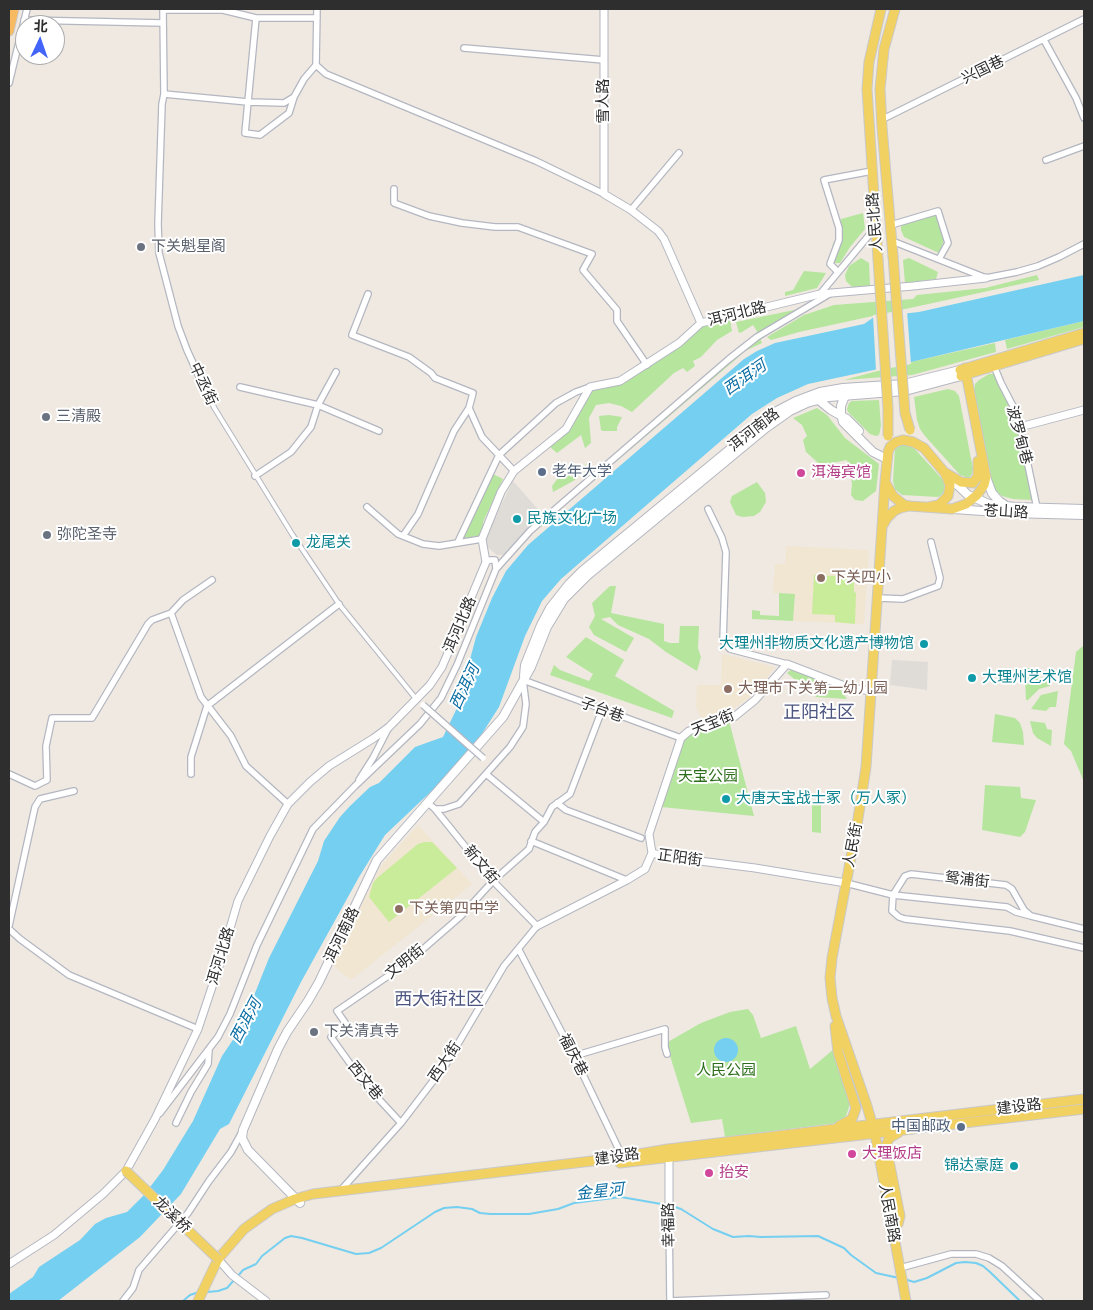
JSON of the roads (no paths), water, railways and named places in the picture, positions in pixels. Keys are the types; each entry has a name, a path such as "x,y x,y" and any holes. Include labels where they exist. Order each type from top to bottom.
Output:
{"highway":[{"path":"9,31 14,9"}],"main road":[{"name":"人民北路","path":"881,9 871,46 867,77 867,107 888,408 886,459"},
{"name":"人民北路","path":"895,9 885,43 881,66 881,120 905,409 910,430 924,448"},
{"name":"洱河南路","path":"243,1130 281,1044 320,982 378,860 497,725 513,701 531,667 555,612 564,598 586,576 773,423 814,397 835,389 912,383 994,366 1084,339"},
{"name":"洱河南路","path":"814,397 905,391 963,372 1084,339"},
{"path":"946,473 966,484 974,482 978,476 978,462 963,372"},
{"path":"963,372 990,490 1004,504 1015,507"},
{"path":"857,388 848,394 842,403 841,417 843,422 873,452 886,459"},
{"path":"814,397 841,417"},
{"path":"946,473 950,485 948,496 940,505 928,507 902,504 889,491 885,482 886,459 890,447 898,441 913,442 924,448 960,488 974,498"},
{"path":"949,509 961,506 974,498 982,489 986,476"},
{"name":"人民街","path":"874,1129 840,1028 830,981 831,962 863,790 872,691 885,482"},
{"name":"苍山路","path":"974,498 993,504 1015,507 1084,509"},
{"path":"882,528 885,520 892,512 910,506"},
{"name":"苍山路","path":"928,507 1011,513 1084,515"},
{"path":"828,1130 850,1121 855,1114 856,1108 838,1052 833,1001"},
{"name":"建设路","path":"669,1153 874,1129 1084,1099"},
{"name":"建设路","path":"298,1201 624,1160 828,1130 905,1130 1084,1109"},
{"name":"人民南路","path":"874,1129 906,1301"},
{"path":"243,1130 242,1138 246,1147 298,1201"},
{"path":"892,1229 898,1224 900,1216 886,1146 891,1136 905,1130"},
{"name":"建设路","path":"198,1301 206,1291 220,1261 233,1240 249,1225 272,1209 323,1192 624,1160"},
{"name":"龙溪桥","path":"126,1171 220,1261"},
{"name":"建设路","path":"204,1301 206,1291"}],"street":[{"path":"256,18 245,132 260,134 289,113 294,97 304,79 316,65 317,9"},
{"name":"雪人路","path":"604,9 604,194"},
{"path":"163,10 223,10 256,18 317,18"},
{"name":"中丞街","path":"163,10 164,94 162,104 158,224 159,253 178,326 214,409 255,476 339,604 416,700"},
{"name":"兴国巷","path":"881,120 1084,19"},
{"path":"65,21 164,23"},
{"path":"1044,40 1076,98 1084,118"},
{"path":"464,48 604,60"},
{"path":"9,83 15,58"},
{"path":"316,65 326,74 536,161 604,194 631,210 658,231 664,239 701,323"},
{"path":"164,94 248,102 284,103 294,97"},
{"path":"1046,160 1084,146"},
{"path":"631,210 679,153"},
{"path":"838,272 830,264 839,240 839,228 824,180 872,171"},
{"path":"394,189 394,203 429,216 462,223 495,227 518,227 592,254 583,270 618,310 616,321 646,365"},
{"path":"890,225 938,211 948,244 939,260"},
{"path":"820,294 876,228"},
{"path":"892,241 986,278"},
{"name":"洱河北路","path":"590,387 620,381 679,343 701,323 820,294 986,278 1017,272 1038,266 1084,244"},
{"path":"155,1119 218,1037 230,1014 257,946 313,829 420,724 441,698 457,665 496,569 530,531 729,359 757,337 833,292"},
{"path":"368,294 352,336 408,358 431,373 435,378 473,393 469,408 454,431 418,514 404,536"},
{"name":"波罗甸巷","path":"994,366 1000,383 1014,408 1020,427 1036,508"},
{"path":"255,476 291,452 311,427 318,405 336,372"},
{"path":"240,387 318,405 379,431"},
{"path":"496,569 495,560 486,562 482,539 501,492 514,471 566,429 590,387"},
{"path":"458,542 499,455 556,403 590,387"},
{"path":"469,408 482,437 514,471"},
{"path":"1020,427 1084,410"},
{"path":"367,507 398,534 423,544 439,546 482,539"},
{"path":"708,509 722,538 726,552 723,641 730,649 786,664 850,688 872,691"},
{"path":"878,598 903,599 938,586 940,578 930,542"},
{"name":"洱河北路","path":"9,1264 54,1235 103,1194 126,1171 155,1119 198,1029 238,901 288,804 329,766 389,727 430,685 442,667 486,562"},
{"path":"9,774 36,786 47,780 46,746 52,718 92,718 148,624 152,620 171,613 183,600 212,580"},
{"path":"191,774 191,757 208,706 339,604"},
{"path":"171,613 201,697 231,736 246,766 288,804"},
{"name":"天宝街","path":"652,853 649,834 681,738 690,731 734,717 755,700 786,664"},
{"path":"435,809 444,809 459,804 510,747 523,727 526,704 523,680"},
{"name":"子台巷","path":"523,680 681,738"},
{"path":"416,700 492,766"},
{"path":"493,881 529,849 535,832 544,822 552,807 570,794 602,710"},
{"path":"355,786 373,758 389,727"},
{"path":"486,774 544,822"},
{"path":"74,791 40,799 35,807 9,927 20,939 69,975 198,1029"},
{"name":"新文街","path":"428,803 435,809 493,881 537,926"},
{"path":"557,803 566,810 641,838"},
{"path":"531,842 624,878"},
{"name":"正阳街","path":"537,926 645,869 652,853 668,857 755,868 846,883"},
{"name":"鸳浦街","path":"893,896 905,876 911,874 1006,884 1012,889 1024,910 1031,916"},
{"name":"文明街","path":"330,1037 346,1024 337,1011 407,963 460,916 493,881"},
{"path":"846,883 893,896 1007,907 1016,912 1084,929"},
{"path":"893,896 892,911 905,919 1010,931 1084,948"},
{"name":"西大街","path":"341,1190 401,1123 446,1064 504,966 537,926"},
{"name":"福庆巷","path":"519,950 574,1056 624,1160"},
{"path":"574,1056 665,1028 667,1054"},
{"name":"西文巷","path":"330,1037 364,1083 401,1123"},
{"path":"176,1123 191,1092 208,1064 209,1050"},
{"path":"123,1301 133,1288 139,1270 188,1213 231,1152 243,1130"},
{"name":"幸福路","path":"669,1153 670,1301"},
{"path":"901,1275 947,1254 964,1252 976,1254 997,1263 1040,1301"},
{"path":"220,1261 232,1276 266,1301"},
{"path":"670,1301 826,1295"}],"water":[{"name":"西洱河","path":"1084,275 1084,321 808,384 777,398 752,414 561,579 542,601 525,636 499,707 478,740 465,754 458,766 385,835 359,877 301,982 229,1124 220,1129 181,1194 140,1237 58,1301 9,1301 9,1294 33,1277 39,1267 80,1240 95,1224 106,1218 127,1212 144,1195 163,1170 193,1121 222,1056 241,1028 269,958 318,861 324,841 350,806 370,787 379,783 415,747 443,737 457,708 476,637 492,598 506,571 528,545 744,359 757,351 775,343 864,324 874,317 919,312"},
{"path":"726,1038 735,1041 738,1050 735,1059 726,1062 717,1059 714,1050 717,1041"}],"waterway":[{"name":"金星河","path":"238,1276 243,1270 256,1264 262,1256 285,1238 291,1236 356,1254 369,1253 381,1248 444,1208 457,1207 490,1214 529,1214 558,1209 574,1203 621,1197 667,1205"},
{"name":"金星河","path":"672,1206 681,1209 713,1229 733,1237 818,1236 844,1248 876,1273 899,1278"},
{"name":"金星河","path":"904,1279 914,1282 927,1278 956,1263 976,1263 990,1272 1020,1301"},
{"name":"金星河","path":"207,1292 227,1288 235,1279"},
{"name":"金星河","path":"183,1301 190,1295 199,1292"}],"place":[{"name":"下关魁星阁","path":"141,247"},
{"name":"三清殿","path":"46,417"},
{"name":"老年大学","path":"542,472"},
{"name":"洱海宾馆","path":"801,473"},
{"name":"民族文化广场","path":"517,519"},
{"name":"弥陀圣寺","path":"47,535"},
{"name":"龙尾关","path":"296,543"},
{"name":"下关四小","path":"821,578"},
{"name":"大理州非物质文化遗产博物馆","path":"924,644"},
{"name":"大理州艺术馆","path":"972,678"},
{"name":"大理市下关第一幼儿园","path":"728,689"},
{"name":"大唐天宝战士冢（万人冢）","path":"726,799"},
{"name":"下关第四中学","path":"399,909"},
{"name":"下关清真寺","path":"314,1032"},
{"name":"中国邮政","path":"961,1127"},
{"name":"大理饭店","path":"852,1154"},
{"name":"锦达豪庭","path":"1014,1166"},
{"name":"抬安","path":"709,1173"}],"district":[{"name":"正阳社区","path":"819,713"},
{"name":"西大街社区","path":"439,1000"}],"park label":[{"name":"天宝公园","path":"708,777"},
{"name":"人民公园","path":"726,1071"}]}
